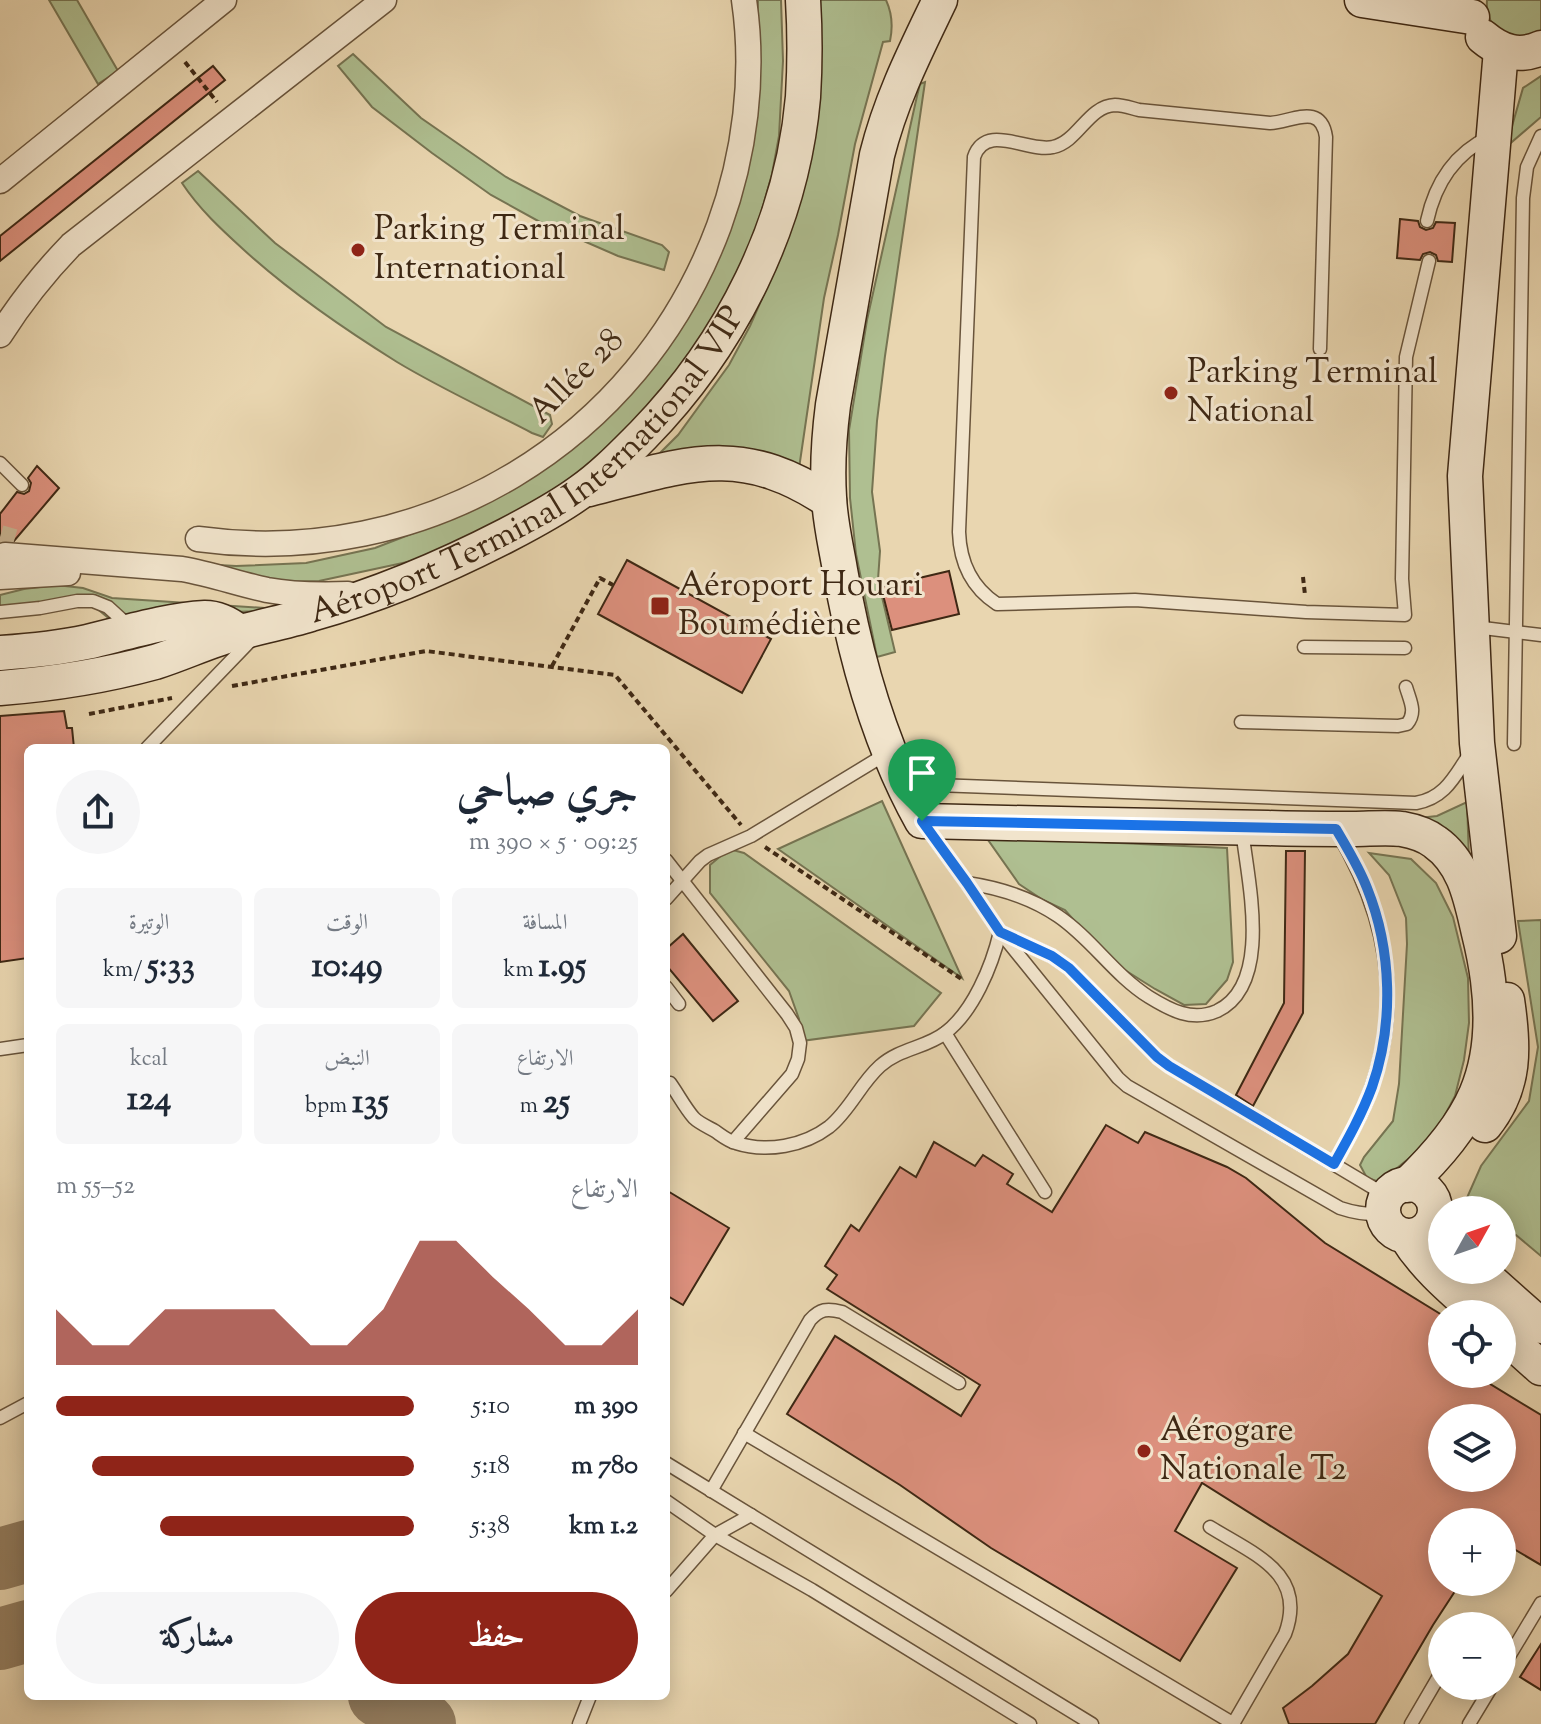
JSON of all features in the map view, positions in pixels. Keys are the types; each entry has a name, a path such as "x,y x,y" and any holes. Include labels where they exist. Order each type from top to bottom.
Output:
{"street":[{"path":"0,181 224,0"},
{"path":"0,335 29,291 71,245 384,0"},
{"name":"Allée 28","path":"198,539 256,544 319,542 419,520 483,493 522,471 567,439 600,410 636,371 672,322 701,269 724,214 738,158 747,100 744,0"},
{"name":"Aéroport Terminal International VIP","path":"0,688 112,673 356,600 478,550 581,492 656,422 702,366 733,318 759,266 779,212 794,156 802,99 805,41 803,0"},
{"path":"940,0 900,83 877,155 829,435 829,501 843,586 871,698 895,768 922,821 1401,829 1432,839 1445,849 1463,876 1485,956 1490,995 1490,1033 1482,1083 1412,1213 1415,1250 1464,1300"},
{"path":"1362,0 1472,8 1483,37 1501,50 1525,53 1541,48"},
{"path":"1412,1213 1491,1118 1511,1068 1513,1041 1477,743 1465,476 1501,50"},
{"path":"581,492 671,468 718,462 765,469 799,483 829,501"},
{"path":"5,560 154,566"},
{"path":"5,560 182,569 292,594 347,594 401,583"},
{"path":"0,653 87,642 133,630 205,618 251,630"},
{"path":"1494,1284 1541,1326"},
{"path":"1516,1346 1541,1368"}],"lane":[{"path":"1320,349 1326,137 1322,124 1316,119 1303,115 1270,123 1139,110 1118,105 1100,110 1065,142 1052,148 994,140 981,145 974,157 959,532 967,571 980,590 997,604 1135,600 1306,612 1405,615 1402,579 1406,357 1429,261"},
{"path":"1427,221 1435,194 1449,169 1477,143 1494,134"},
{"path":"1514,744 1523,198 1527,167 1541,136"},
{"path":"0,463 22,485"},
{"path":"0,612 93,601 108,607 133,630"},
{"path":"1472,626 1541,635"},
{"path":"151,744 202,692 251,630"},
{"path":"1304,647 1405,648"},
{"path":"1241,722 1398,726 1407,724 1414,711 1406,687"},
{"path":"670,894 708,855 895,768 1416,803 1441,793 1477,743"},
{"path":"922,821 1000,932 1127,1086 1340,1208 1369,1215 1412,1213"},
{"path":"967,883 1014,893 1037,903 1077,930 1111,966 1149,997 1190,1017 1206,1015 1233,999 1242,986 1251,955 1254,935 1241,828"},
{"path":"1334,1164 1373,1086 1383,1042 1388,987 1378,921 1367,889 1336,829"},
{"path":"670,866 787,1014 796,1028 800,1043 792,1074 733,1142"},
{"path":"1000,932 1052,956 1069,968 1169,1066 1412,1213"},
{"path":"670,1083 695,1119 733,1142 773,1148 811,1137 843,1114 869,1077 892,1057 945,1033 964,1013 979,991 1000,932"},
{"path":"670,992 679,1004"},
{"path":"945,1033 1045,1192"},
{"path":"0,1049 24,1046"},
{"path":"711,1491 810,1320 819,1311 830,1309 842,1312 959,1383"},
{"path":"0,1418 24,1405"},
{"path":"744,1433 1233,1724 1285,1634 1292,1604 1281,1575 1270,1564 1210,1527"},
{"path":"670,1465 1092,1724"},
{"path":"670,1504 715,1535 812,1590 1030,1724"},
{"path":"670,1586 715,1535 751,1515"},
{"path":"1516,1645 1541,1603"},
{"path":"1411,1724 1428,1695"},
{"path":"579,1724 588,1700"},
{"path":"1469,1724 1484,1700"}],"path":[{"path":"171,44 231,120"},
{"path":"552,666 600,578 613,585"},
{"path":"89,714 426,651 615,675 751,836 773,854 979,991"}],"green space":[{"path":"49,0 77,0 118,71 98,84"},
{"path":"758,0 781,0 783,61 779,136 756,231 741,267 703,338 631,426 603,453 539,500 426,558 319,581 283,582 165,562 236,566 306,563 375,548 442,522 571,448 701,283 756,71"},
{"path":"814,0 886,0 891,15 891,31 890,41 883,42 855,144 824,298 797,482 658,455 678,435 729,365 781,255"},
{"path":"1487,0 1541,0 1541,34 1522,40 1496,27 1489,17"},
{"path":"353,54 421,118 506,177 580,216 662,245 669,252 664,270 618,256 540,222 491,195 372,107 338,66"},
{"path":"1541,76 1541,117 1506,147 1523,88"},
{"path":"925,82 877,421 872,492 880,551 878,580 895,652 877,657 856,554 850,498 849,430 867,320 917,96 920,84"},
{"path":"198,171 275,243 386,327 550,415 552,424 543,437 413,372 299,295 244,250 196,202 182,183"},
{"path":"56,585 83,588 112,598 295,610 196,613 112,621 95,607 77,601 0,609 0,595"},
{"path":"882,801 962,978 778,849"},
{"path":"1467,802 1469,860 1410,819 1437,816"},
{"path":"986,837 1227,848 1233,962 1227,980 1206,1004 1184,1005 1155,989 1109,960 1065,910 1019,884"},
{"path":"729,849 744,853 941,993 914,1026 801,1041 799,1019 789,991 710,893 710,865"},
{"path":"1369,853 1411,859 1436,883 1453,917 1468,978 1469,1023 1455,1096 1436,1132 1380,1182 1367,1178 1360,1165 1393,1121 1399,1084 1407,944 1406,918 1389,875"},
{"path":"1541,920 1541,1256 1516,1235 1516,1196 1468,1196 1481,1166 1529,1101 1538,1047 1518,921"}],"building":[{"path":"213,66 225,80 0,261 0,236"},
{"path":"1400,219 1418,221 1420,227 1426,230 1433,228 1436,222 1455,223 1452,262 1438,261 1436,255 1430,252 1423,254 1420,260 1397,258"},
{"path":"37,466 59,488 14,541 0,541 0,514 17,492 24,494 29,491 31,483 28,478"},
{"path":"627,560 771,639 742,693 598,614"},
{"path":"949,571 959,614 892,630 881,587"},
{"path":"64,711 67,728 72,728 74,744 24,744 24,959 0,962 0,716"},
{"path":"1286,851 1305,851 1303,1013 1253,1106 1236,1095 1284,1003"},
{"path":"683,934 738,1001 713,1021 670,970 670,945"},
{"name":"Aérogare Nationale T2","path":"1106,1125 1138,1143 1145,1132 1246,1178 1325,1243 1428,1306 1428,1388 1497,1388 1541,1415 1541,1565 1516,1550 1516,1508 1428,1508 1428,1596 1452,1596 1441,1612 1428,1612 1428,1634 1375,1724 1289,1724 1283,1708 1348,1654 1382,1596 1202,1483 1175,1531 1237,1568 1180,1661 991,1548 900,1485 787,1414 835,1336 961,1416 980,1385 827,1289 837,1275 825,1266 851,1225 859,1231 900,1167 916,1177 934,1142 975,1166 983,1155 1013,1174 1007,1184 1052,1212"},
{"path":"670,1192 729,1228 683,1305 670,1297"},
{"path":"1541,1644 1541,1690 1520,1677"}],"taxiway":[{"path":"0,1559 24,1552"},
{"path":"0,1639 24,1632"},
{"path":"386,1700 425,1724"}],"tunnel":[{"path":"0,537 14,541"}],"place":[{"name":"Parking Terminal International","path":"358,250"},
{"name":"Parking Terminal National","path":"1171,393"},
{"name":"Aéroport Houari Boumédiène","path":"660,606"},
{"name":"Aérogare Nationale T2","path":"1144,1451"}],"route":[{"path":"922,821 1336,829 1367,889 1378,921 1388,987 1381,1053 1373,1086 1334,1164 1169,1066 1069,968 1052,956 1000,932 922,821"}]}
